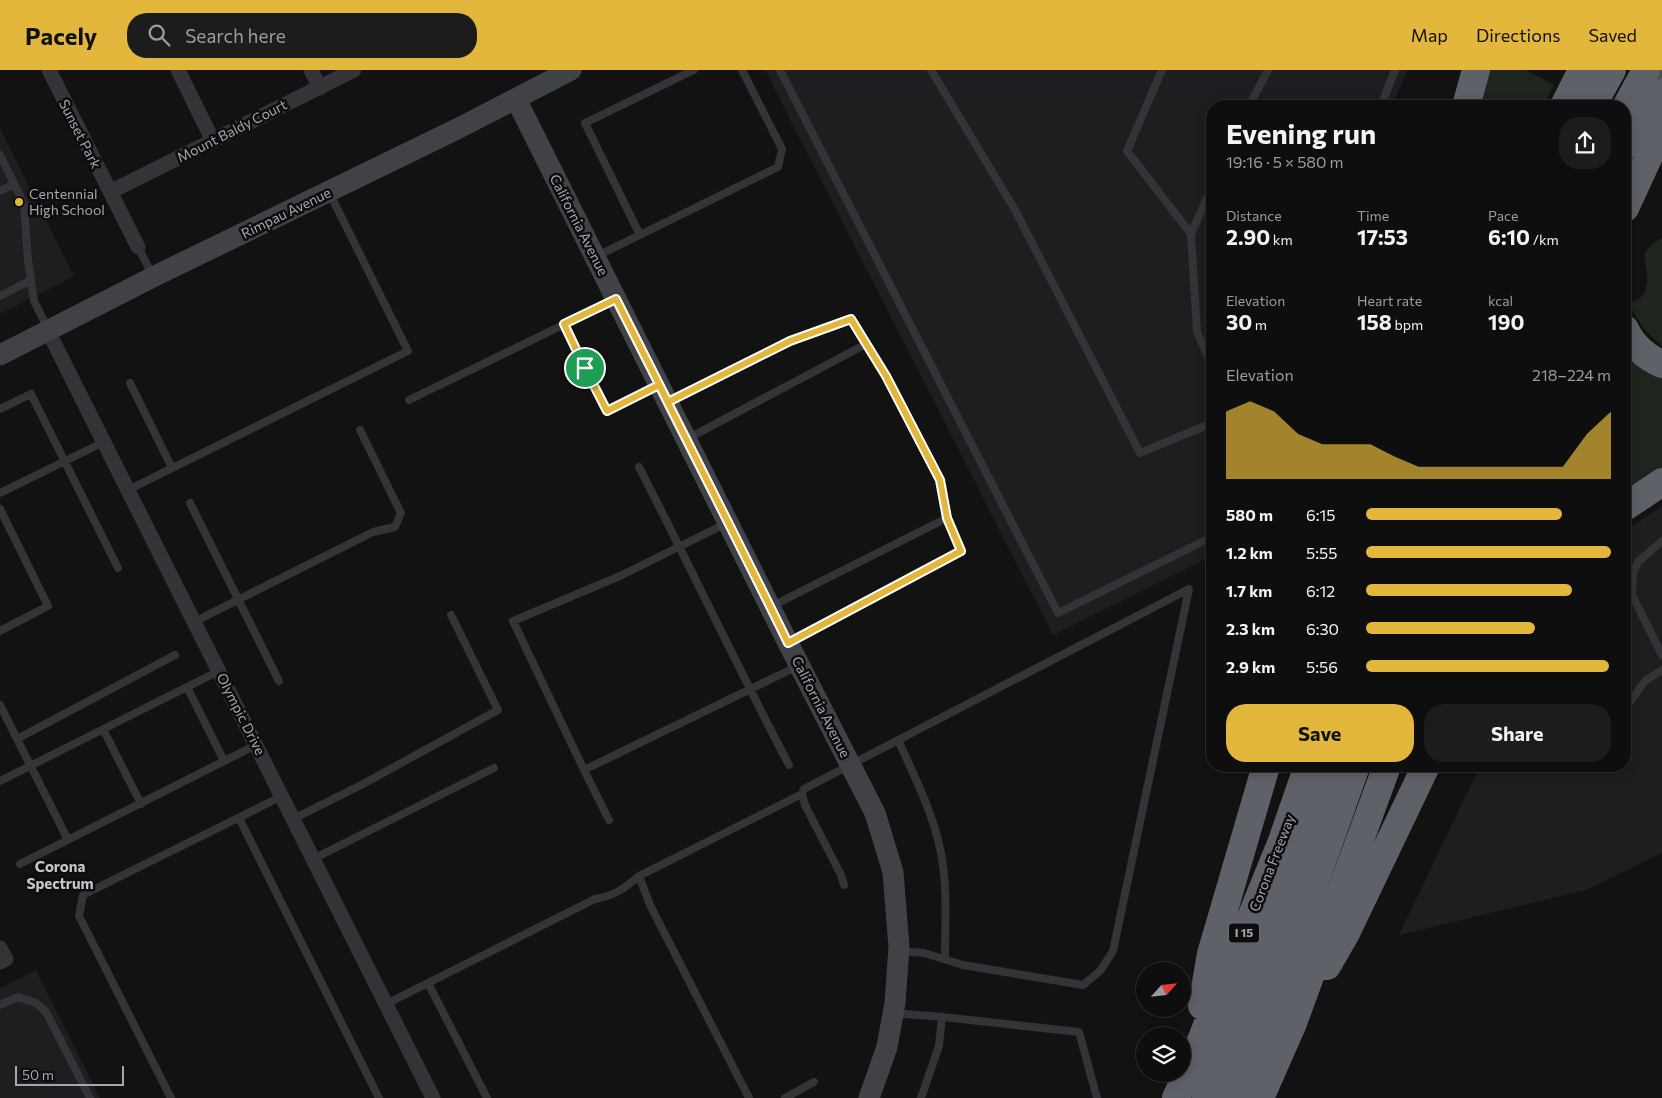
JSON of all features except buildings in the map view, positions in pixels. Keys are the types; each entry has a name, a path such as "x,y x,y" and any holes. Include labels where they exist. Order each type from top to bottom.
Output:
{"highway":[{"path":"1468,100 1476,70"},
{"path":"1567,100 1582,70"},
{"path":"1595,100 1612,70"},
{"path":"1630,100 1646,70"},
{"path":"1631,154 1662,92"},
{"path":"1631,195 1662,128"},
{"path":"1631,338 1648,358 1662,364"},
{"path":"1631,503 1662,482"},
{"path":"1191,1065 1212,954 1264,772"},
{"name":"Corona Freeway","path":"1191,1065 1282,841 1306,772"},
{"path":"1206,1098 1297,872 1332,772"},
{"path":"1233,1098 1273,999 1354,772"},
{"path":"1260,1098 1293,1023 1385,772"},
{"path":"1293,1023 1346,934 1423,772"},
{"name":"Corona Freeway","path":"1176,1098 1183,1082"}],"main road":[{"name":"Rimpau Avenue","path":"0,355 571,70"},
{"path":"1571,70 1627,100"},
{"name":"California Avenue","path":"516,99 875,813 893,872 898,951 893,1013 887,1047 869,1098"},
{"path":"1631,102 1662,119"}],"street":[{"name":"Sunset Park","path":"49,70 138,247"},
{"path":"178,70 213,141"},
{"path":"311,70 320,88"},
{"name":"Mount Baldy Court","path":"110,192 354,70"},
{"name":"Olympic Drive","path":"48,331 433,1098"}],"lane":[{"path":"640,235 584,123 694,70"},
{"path":"595,257 778,167 782,149 742,70"},
{"path":"780,70 1058,614 1206,540"},
{"path":"931,70 1015,210 1140,453 1206,426"},
{"path":"1162,70 1127,151 1192,234"},
{"path":"1252,100 1268,70"},
{"path":"1383,100 1395,70"},
{"path":"0,155 24,204 34,301 48,331"},
{"path":"0,191 14,184"},
{"path":"128,490 408,351 329,192"},
{"path":"1206,201 1192,234 1197,332 1206,352"},
{"name":"Sunset Park","path":"138,247 153,277"},
{"path":"0,296 31,280"},
{"path":"409,400 616,299"},
{"path":"564,324 607,411 663,393 790,341 851,319 886,376 940,480 947,518 961,551 788,643"},
{"path":"686,439 866,344"},
{"path":"130,383 172,468"},
{"path":"0,409 31,394 118,568"},
{"path":"194,622 373,532 395,527 401,513 360,430"},
{"path":"0,493 104,442"},
{"path":"639,467 788,765"},
{"path":"190,503 279,681"},
{"path":"0,509 48,606 0,631"},
{"path":"770,607 947,518"},
{"path":"609,820 513,621 620,576 728,522"},
{"path":"1662,542 1638,562 1633,573 1632,595 1662,655"},
{"path":"386,1004 595,898 606,897 621,891 639,876 802,794 804,789 1189,589 1113,951 1100,971 1083,985 963,965 924,953 898,951"},
{"path":"293,819 363,784 498,710 451,615"},
{"path":"17,738 175,655"},
{"path":"584,770 800,665"},
{"path":"1631,701 1646,682 1662,670"},
{"path":"0,781 219,671"},
{"path":"187,687 224,761"},
{"path":"0,705 68,840"},
{"path":"103,729 141,804"},
{"path":"898,740 922,792 940,848 946,896 944,959"},
{"path":"20,864 256,745"},
{"path":"313,859 494,768"},
{"path":"802,794 805,805 841,875 844,885"},
{"path":"171,1098 79,916 83,895 282,796"},
{"path":"239,818 380,1098"},
{"path":"639,876 650,905 749,1098"},
{"path":"428,983 487,1098"},
{"path":"0,1005 18,997 36,1003 46,1012 90,1098"},
{"path":"893,1013 1079,1032 1097,1098"},
{"path":"920,1098 939,1046 942,1017"},
{"path":"785,1098 814,1082"}],"shaded area":[{"path":"765,70 1408,70 1394,100 1206,100 1206,559 1053,635"},
{"path":"1488,70 1526,70 1554,85 1546,100 1478,100"},
{"name":"Centennial High School","path":"0,128 74,276 0,314"},
{"path":"1662,238 1662,346 1643,328 1631,307 1631,303 1640,298 1646,289 1645,254"},
{"path":"1631,351 1662,374 1662,470 1631,491"},
{"path":"1662,506 1662,853 1586,890 1399,935 1477,772 1631,772 1631,527"},
{"path":"36,970 100,1098 0,1098 0,988"}],"place":[{"name":"Centennial High School","path":"19,202"}],"district":[{"name":"Corona Spectrum","path":"60,876"}],"route":[{"path":"616,299 668,402 790,341 851,319 886,376 940,480 947,518 961,551 788,643 659,385 607,411 585,368 564,324 616,299"}]}
